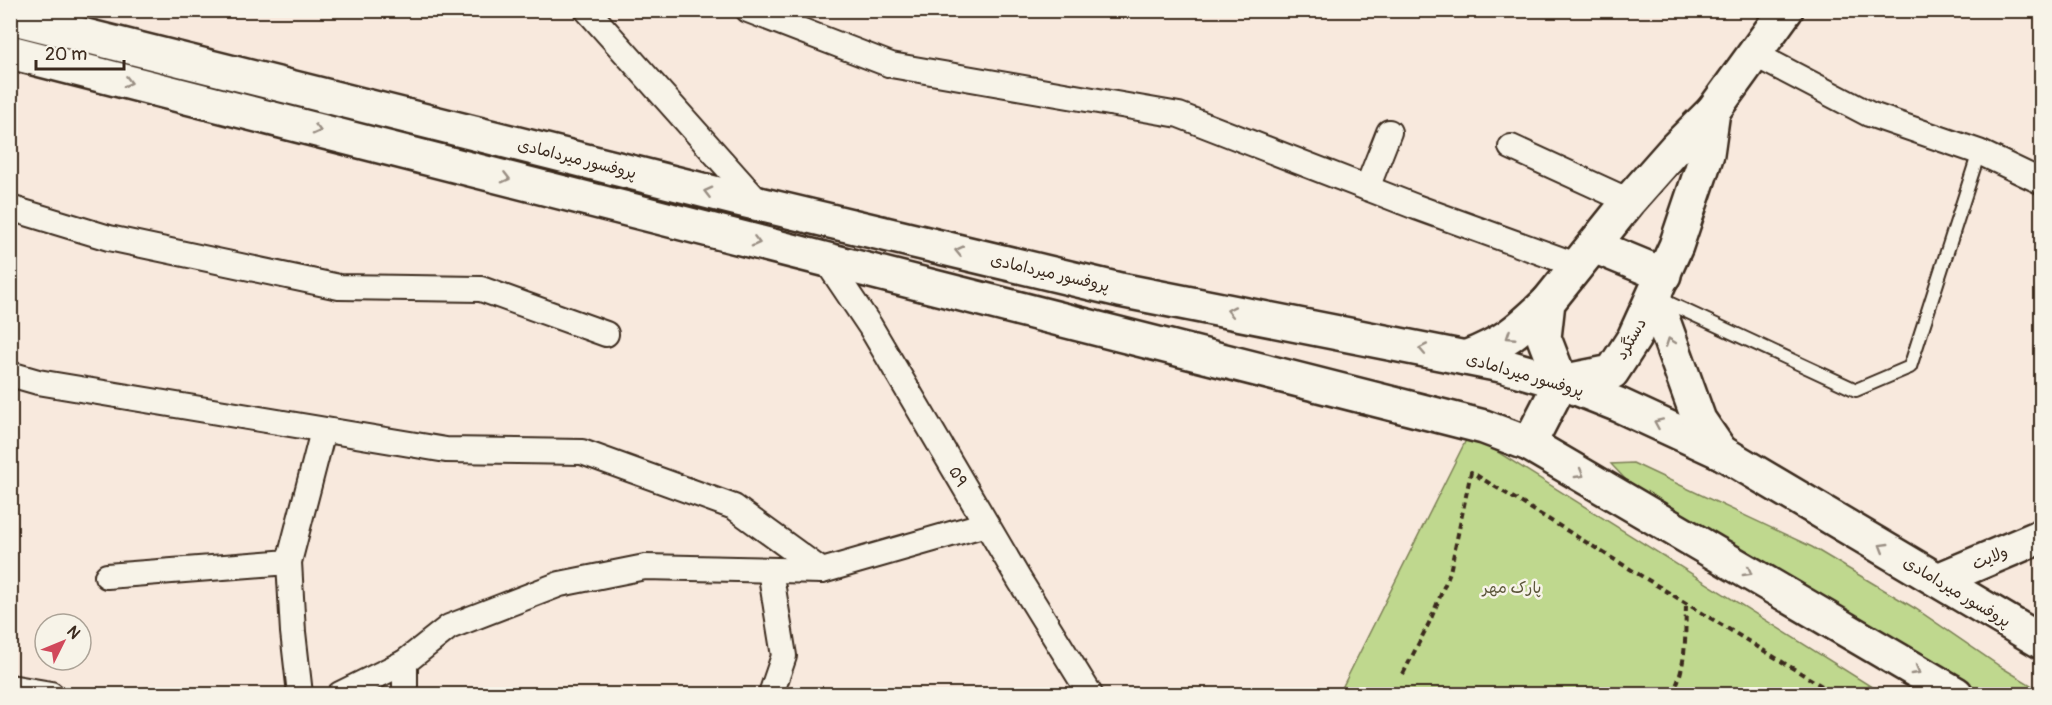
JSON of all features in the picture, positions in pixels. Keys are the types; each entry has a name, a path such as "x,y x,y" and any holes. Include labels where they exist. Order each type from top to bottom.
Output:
{"main road":[{"name":"دستگرد","path":"1465,358 1493,347 1518,331 1548,302 1629,201 1675,149 1713,111 1786,10"},
{"name":"پروفسور میردامادی","path":"10,17 760,204 1120,290 1501,365 1561,382 1721,452 2042,642"},
{"path":"10,52 1484,427 1529,444 1956,694"},
{"name":"دستگرد","path":"1561,382 1612,372 1635,338 1676,246 1707,154 1713,111"},
{"path":"1585,256 1659,285 1699,420 1721,452"},
{"path":"1529,444 1561,382 1544,338 1548,302"},
{"name":"ولایت","path":"1938,580 2042,536"}],"street":[{"path":"586,10 760,204"},
{"path":"748,10 891,65 1179,115 1367,188 1585,256"},
{"path":"1754,54 1869,114 1979,152 2042,182"},
{"path":"1367,188 1389,132"},
{"path":"1511,147 1629,201"},
{"path":"10,208 109,238 339,286 481,289 606,334"},
{"name":"۵۹","path":"825,260 870,326 986,524 1090,694"},
{"path":"10,374 38,382 446,450 582,452 734,507 822,571"},
{"path":"300,694 293,632 289,562 322,431"},
{"path":"340,694 405,662 449,627 560,584 645,567 822,571 986,524"},
{"path":"107,576 289,562"},
{"path":"770,570 784,656 771,694"},
{"path":"405,662 405,694"},
{"path":"10,687 51,694"}],"lane":[{"path":"1659,285 1856,390 1910,367 1979,152"}],"path":[{"path":"1403,674 1430,621 1450,572 1471,472 1834,694"},
{"path":"1672,694 1680,681 1685,645 1686,604"}],"green space":[{"name":"پارک مهر","path":"1469,434 1883,694 1339,694"},
{"path":"1633,463 1812,547 1916,609 2001,667 2041,691 2041,694 1983,694 1626,480 1611,464"}]}
